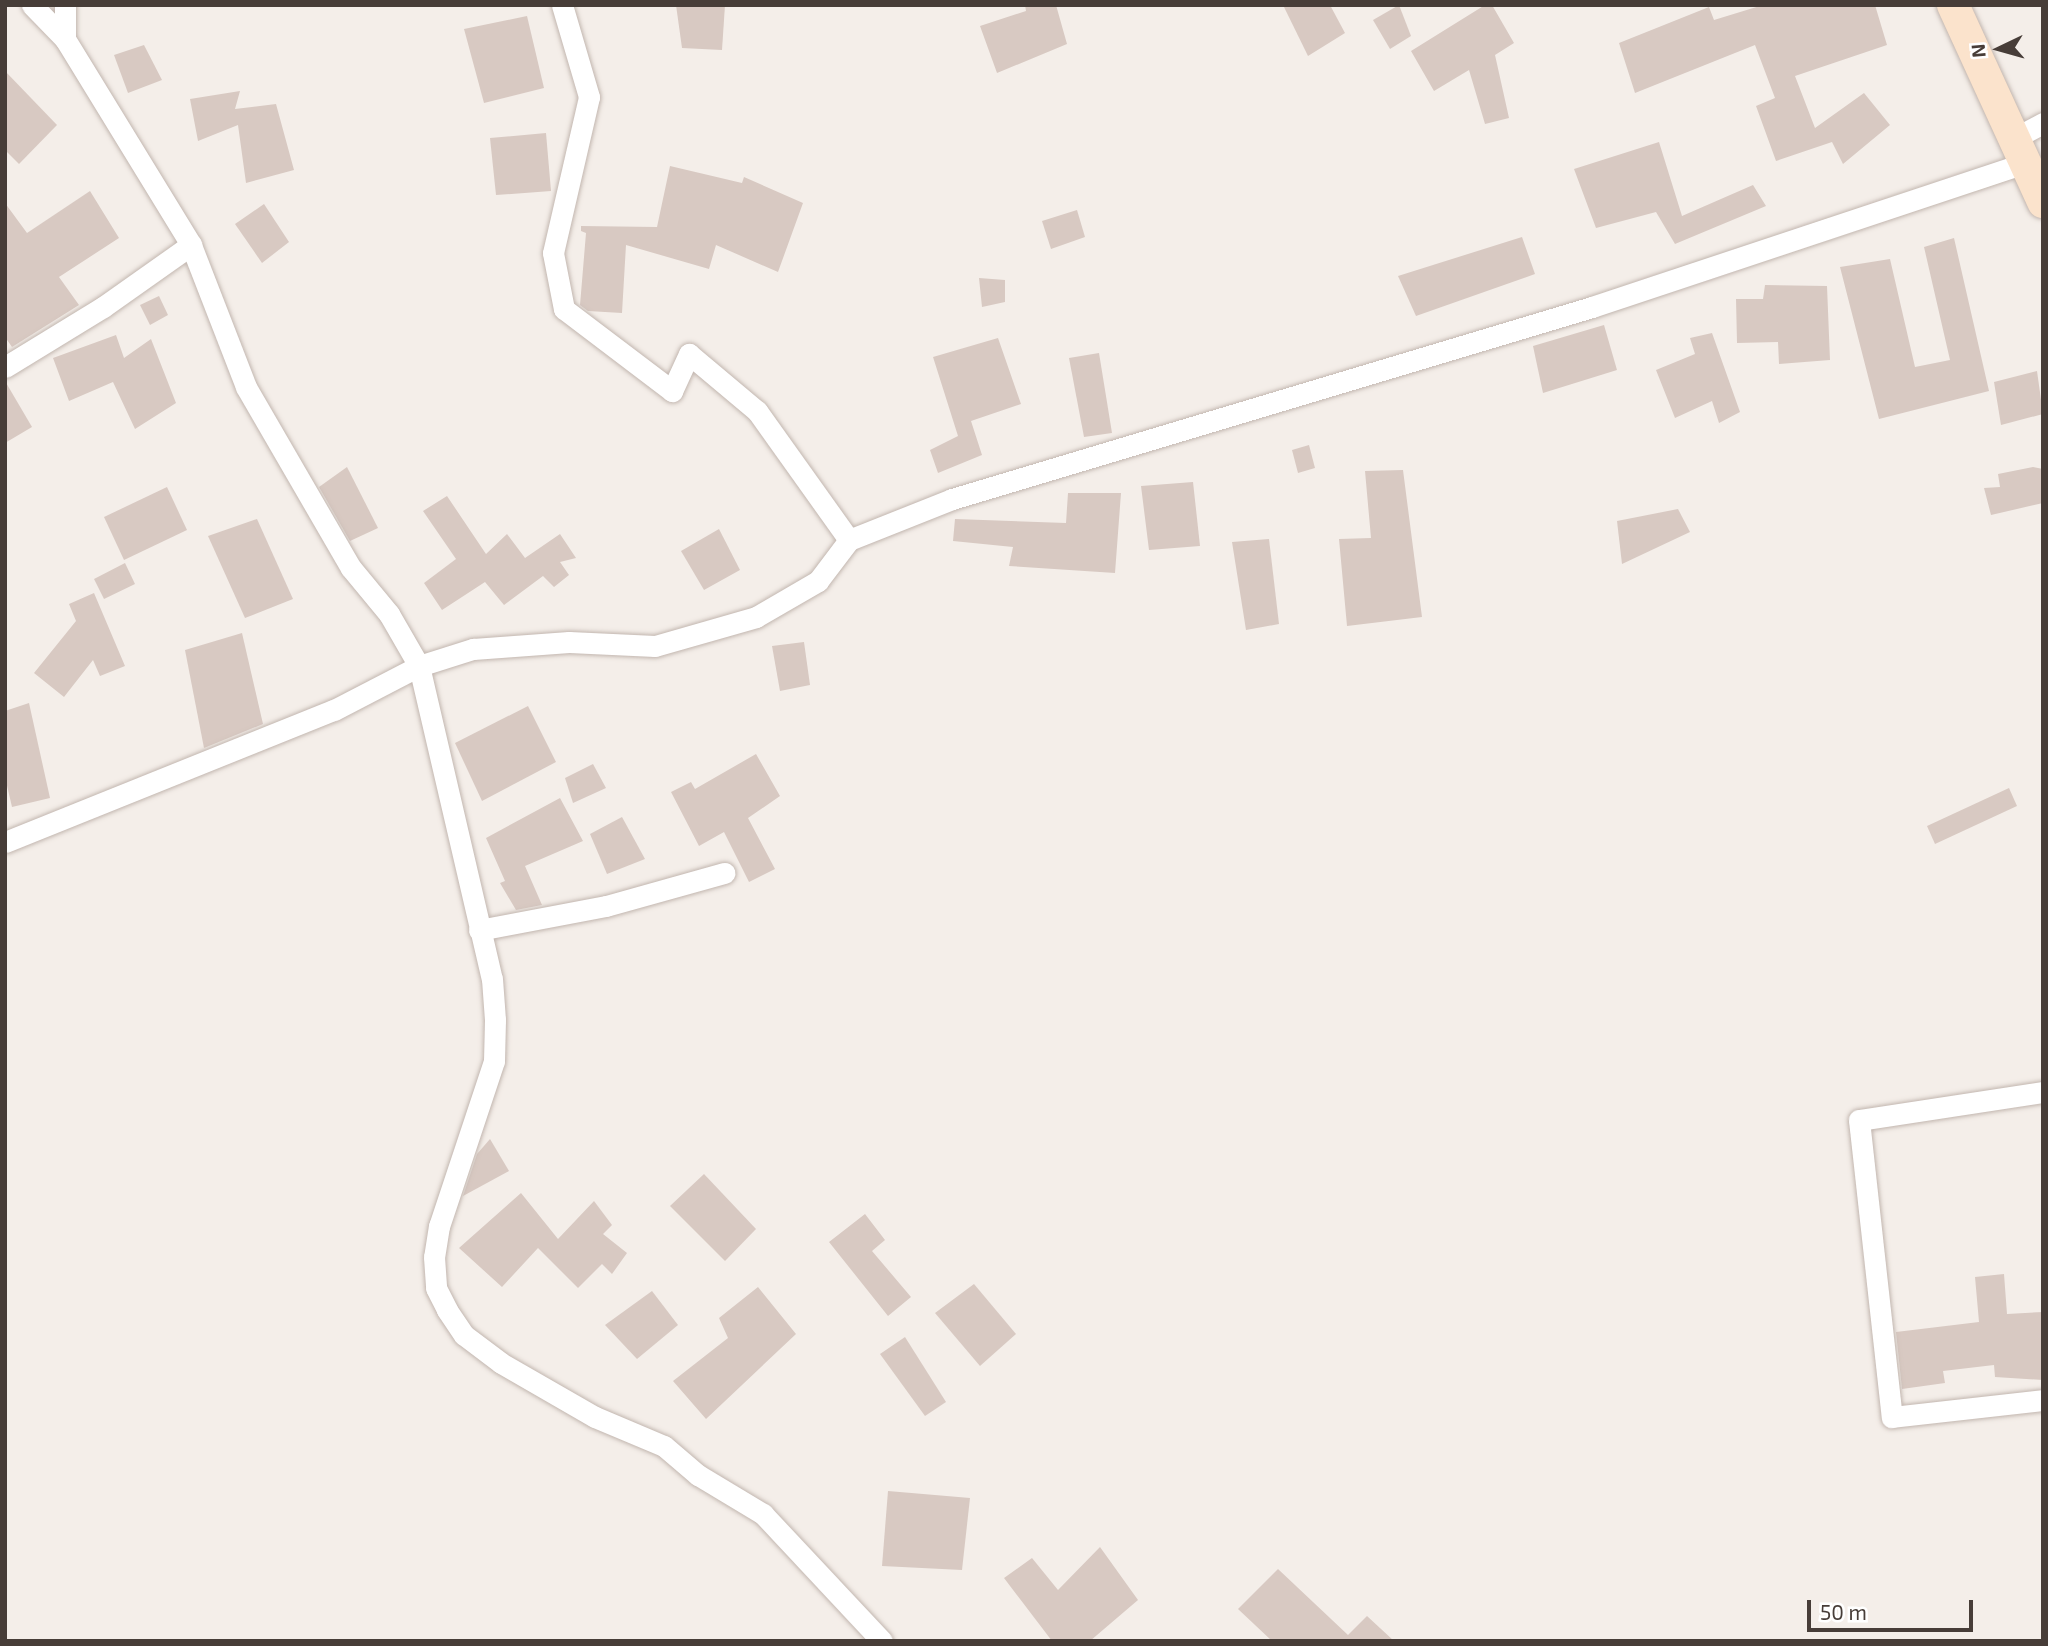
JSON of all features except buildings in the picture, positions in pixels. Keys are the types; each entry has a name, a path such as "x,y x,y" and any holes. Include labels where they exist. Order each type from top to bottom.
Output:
{"main road":[{"path":"1954,5 2018,152 2043,202"}],"street":[{"path":"32,5 65,39 191,245 246,387 351,568 389,614 419,666 478,930 492,979 494,1061 439,1226 434,1257 436,1288 447,1310 464,1335 501,1363 595,1417 664,1446 698,1475 763,1514 882,1641"},
{"path":"65,5 65,39"},
{"path":"562,5 589,97 553,254 564,309 672,391 688,354 757,411 849,540"},
{"path":"5,842 334,710 419,666 473,649 569,642 655,646 756,617 818,581 849,540 953,499 1592,307 2018,152 2043,122"},
{"path":"5,367 103,307 191,245"},
{"path":"478,930 606,906 724,873"},
{"path":"2043,1092 1859,1120 1892,1417 2043,1400"}]}
